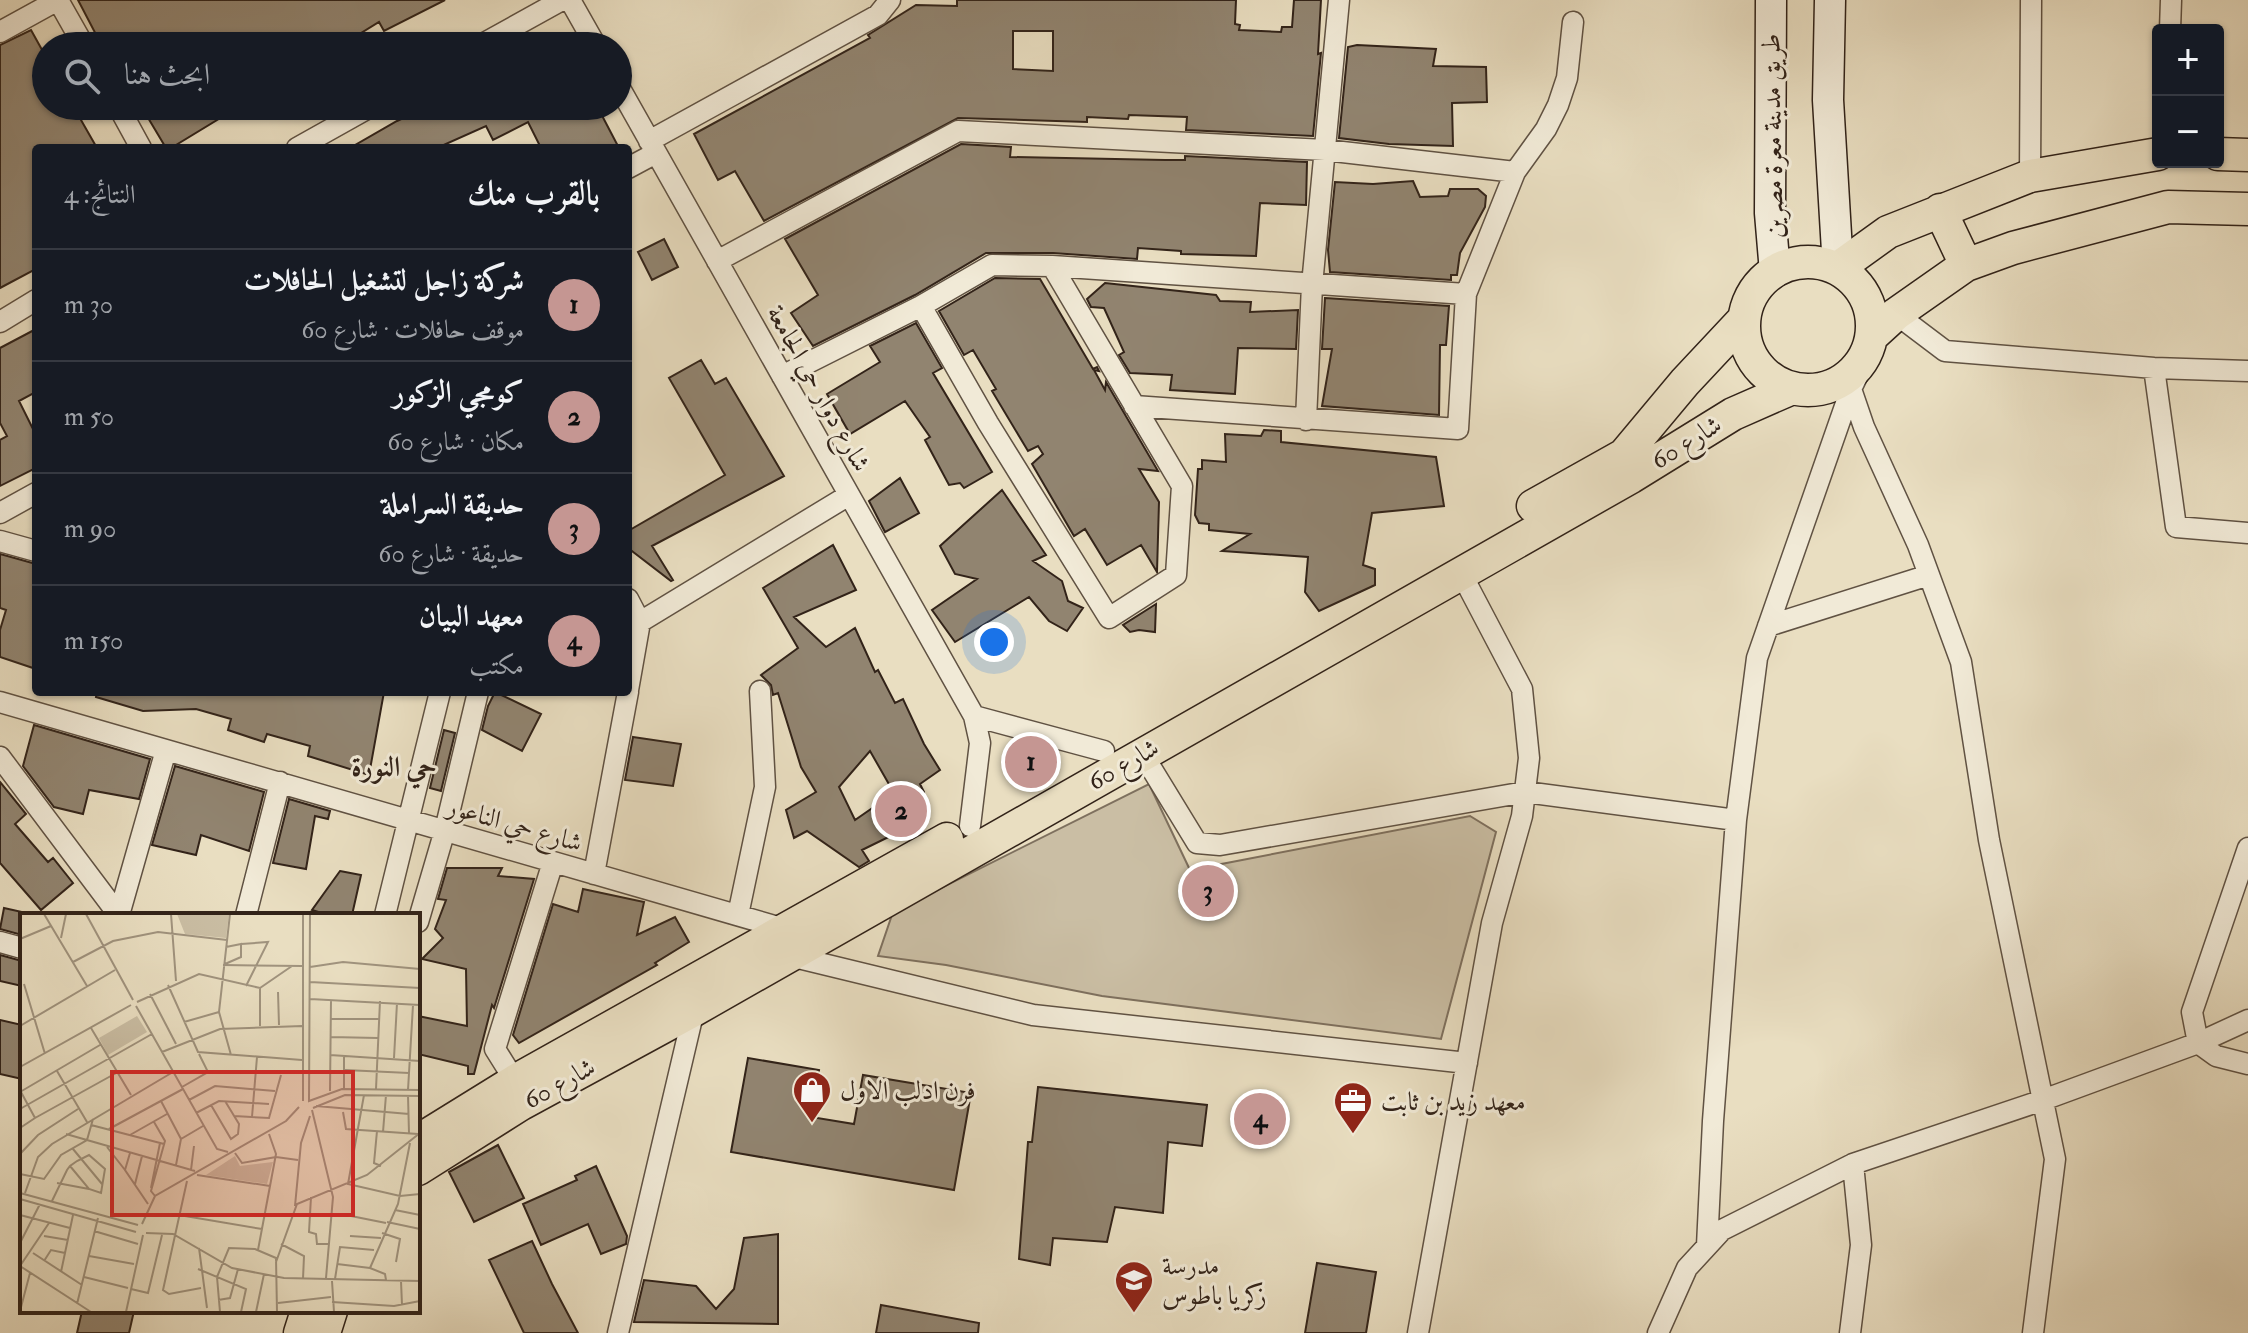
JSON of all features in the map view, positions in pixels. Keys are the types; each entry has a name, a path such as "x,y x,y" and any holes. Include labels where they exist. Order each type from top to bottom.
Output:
{"main road":[{"name":"طريق مدينة معرة مصرين","path":"1771,0 1770,213 1775,272"},
{"path":"1830,0 1828,100 1838,268"},
{"path":"2224,154 2248,155"},
{"path":"1838,268 1888,232 2030,176 2152,155"},
{"path":"1879,335 1864,293 1849,276 1838,268 1807,261 1785,266 1764,279 1750,297 1744,319 1745,341 1754,362 1770,379 1790,389 1813,391 1835,386 1853,374 1879,335 1966,265 2013,248 2168,207 2248,209"},
{"path":"1940,210 1966,265"},
{"name":"شارع 60","path":"420,1168 521,1104 694,1010 786,942 970,826 1624,455 1685,382 1744,319"},
{"name":"شارع 60","path":"420,1140 515,1081 786,942 1142,753 1631,477 1733,414 1790,389"},
{"path":"300,1333 306,1313"},
{"path":"324,1333 330,1313"}],"street":[{"path":"0,32 58,0 76,32"},
{"path":"504,32 562,0"},
{"path":"570,0 588,32"},
{"path":"632,165 653,147 878,15 890,0"},
{"path":"1306,420 1312,285 1339,0"},
{"path":"2030,176 2031,0"},
{"path":"2170,24 2171,0"},
{"path":"1134,406 1458,429 1466,294 1515,172 1539,140 1558,105 1569,64 1573,22"},
{"name":"شارع دوار حي الجامعة","path":"632,110 974,716 980,743 970,826"},
{"path":"126,120 139,144"},
{"path":"304,144 347,120"},
{"path":"717,261 958,131 1325,150 1515,172"},
{"path":"782,376 921,306 992,265 1052,266 1466,294"},
{"path":"921,306 988,423 1109,618 1176,575 1182,486 1052,266"},
{"path":"0,322 32,302"},
{"path":"1707,1246 1713,1121 1736,820 1757,658 1851,389 1879,335 1945,351 2154,368 2248,371"},
{"path":"2154,368 2176,527 2248,533"},
{"path":"1851,389 1864,427 1929,575 1961,662 1989,840 2055,1159 2033,1333"},
{"path":"0,513 32,495"},
{"path":"640,622 849,495"},
{"path":"0,541 32,550"},
{"path":"1418,1333 1492,923 1522,816 1529,758 1522,689 1461,573"},
{"path":"1768,626 1929,575"},
{"path":"632,607 640,622 632,668"},
{"path":"738,915 765,787 760,691"},
{"path":"386,913 439,696"},
{"path":"420,915 445,830 477,696"},
{"path":"594,874 627,696"},
{"name":"شارع حي الناعور","path":"0,702 738,915 786,942 1033,1015 1467,1063"},
{"path":"974,716 1104,751"},
{"path":"119,913 166,750"},
{"path":"1142,753 1197,843 1206,845 1525,792 1736,820"},
{"path":"0,757 118,913"},
{"path":"247,913 280,782"},
{"path":"2248,848 2192,1012 2198,1043 2216,1056 2248,1064"},
{"path":"515,1081 495,1049 553,862"},
{"path":"0,942 20,947"},
{"path":"619,1333 694,1010"},
{"path":"1658,1333 1687,1268 1722,1230 1853,1164 2043,1100 2198,1043 2248,1020"},
{"path":"1850,1333 1861,1245 1853,1164"}],"shaded area":[{"path":"1149,784 1190,870 1470,816 1496,832 1441,1039 1102,996 946,965 878,956 893,912"}],"building":[{"path":"78,0 445,0 384,31 379,22 363,32 95,32"},
{"path":"957,0 1236,0 1235,24 1240,25 1239,30 1281,32 1282,27 1292,27 1294,0 1321,0 1318,54 1321,53 1313,136 1186,130 1187,117 1087,117 1087,122 958,118 764,221 735,171 718,180 694,134 870,38 868,35 916,5 957,6","holes":["1013,31 1053,31 1053,71 1013,69"]},
{"path":"31,30 32,120 81,120 95,144 32,144 32,271 0,288 0,45"},
{"path":"1348,47 1436,49 1433,66 1486,67 1487,102 1452,103 1453,146 1389,144 1339,138"},
{"path":"149,120 217,120 178,144 164,144"},
{"path":"604,120 617,144 539,144 528,122 493,140 486,126 446,144 357,144 397,121"},
{"path":"961,144 1011,147 1010,157 1185,160 1185,156 1307,162 1306,205 1260,203 1256,256 1181,254 1181,251 1138,248 1137,259 1053,253 986,253 915,295 813,346 791,313 818,295 785,239"},
{"path":"1413,181 1420,197 1448,196 1450,189 1478,189 1486,196 1485,207 1460,253 1457,275 1451,275 1451,280 1330,272 1328,250 1335,182 1373,184"},
{"path":"664,239 678,267 652,280 638,252"},
{"path":"995,278 1040,279 1093,369 1097,367 1099,371 1094,370 1105,390 1106,382 1158,471 1139,469 1159,502 1157,572 1141,545 1107,565 1085,529 1074,536 1032,464 1043,454 1038,446 1028,451 992,391 996,389 973,350 964,355 939,311"},
{"path":"1105,283 1216,295 1220,301 1251,302 1250,312 1298,310 1296,349 1238,348 1235,394 1170,390 1172,375 1130,373 1119,355 1124,352 1104,308 1091,307 1087,299"},
{"path":"1325,298 1449,306 1446,345 1440,345 1439,415 1322,406 1332,349 1322,349"},
{"path":"916,323 942,368 933,373 992,472 964,488 960,483 949,485 925,440 930,437 905,401 850,434 827,394 880,362 870,346"},
{"path":"32,331 32,394 19,401 32,427 32,470 0,486 0,440 7,436 0,423 0,348"},
{"path":"701,360 715,384 726,378 784,476 652,546 671,581 632,551 632,529 725,475 669,378"},
{"path":"1264,430 1281,431 1281,442 1436,457 1444,506 1372,513 1363,565 1375,569 1375,585 1319,611 1305,592 1308,557 1222,551 1250,534 1209,530 1209,524 1199,523 1195,515 1198,469 1202,469 1202,460 1226,462 1225,434 1261,436"},
{"path":"900,478 919,513 885,532 869,501"},
{"path":"1002,490 1046,555 1033,561 1062,581 1068,601 1083,608 1067,631 1049,621 1029,597 955,642 932,610 977,579 955,574 940,546"},
{"path":"833,545 856,590 794,617 826,647 855,628 875,672 878,670 895,703 903,699 940,770 920,784 924,792 911,826 862,850 869,861 859,867 807,831 794,838 786,810 816,792 801,767 778,693 773,695 771,685 761,675 798,648 763,588","holes":["870,751 894,793 855,820 839,787"]},
{"path":"0,554 32,563 32,668 0,657 0,630 6,610 0,608"},
{"path":"1156,604 1155,632 1130,632 1123,625"},
{"path":"383,696 369,775 308,756 310,746 267,734 264,742 228,730 231,719 196,709 143,711 96,697"},
{"path":"493,696 503,696 541,714 522,751 482,730"},
{"path":"34,725 150,759 139,799 89,790 83,814 54,807 23,766"},
{"path":"444,730 455,733 441,791 430,788"},
{"path":"633,737 681,744 673,786 625,780"},
{"path":"175,766 264,792 249,851 201,835 196,855 152,845"},
{"path":"0,782 26,814 15,824 48,862 53,858 73,883 41,910 0,863"},
{"path":"289,799 330,811 328,819 315,816 306,869 273,863"},
{"path":"447,868 502,868 498,876 534,879 494,1008 492,1005 474,1074 468,1074 468,1066 420,1054 420,1016 467,1026 466,969 422,959 443,938 435,929 446,900 438,899"},
{"path":"340,871 361,875 352,913 312,910"},
{"path":"583,889 644,902 637,935 675,917 689,942 655,963 657,965 519,1043 513,1035 553,904 578,912"},
{"path":"4,908 22,912 20,934 0,929"},
{"path":"0,955 20,960 20,986 0,981"},
{"path":"0,1020 20,1025 20,1079 0,1074"},
{"path":"748,1058 819,1070 811,1117 854,1124 863,1075 971,1093 954,1190 731,1152"},
{"path":"1038,1087 1207,1105 1202,1146 1168,1142 1163,1213 1115,1207 1107,1242 1053,1238 1050,1265 1019,1259 1028,1142 1032,1142"},
{"path":"498,1145 524,1198 474,1222 449,1172"},
{"path":"596,1166 627,1236 626,1244 601,1254 588,1224 541,1245 523,1204 577,1180 575,1176"},
{"path":"778,1234 778,1324 634,1322 644,1280 696,1286 716,1309 734,1289 744,1238"},
{"path":"532,1241 578,1333 524,1333 489,1260"},
{"path":"1317,1263 1376,1272 1366,1333 1305,1333"},
{"path":"881,1305 979,1323 978,1333 876,1333"},
{"path":"82,1313 134,1313 129,1333 77,1333"}],"place":[{"name":"شركة زاجل لتشغيل الحافلات","path":"1031,762"},
{"name":"كومجي الزكور","path":"901,811"},
{"name":"حديقة السراملة","path":"1208,891"},
{"name":"معهد البيان","path":"1260,1119"},
{"name":"فرن ادلب الاول","path":"812,1124"},
{"name":"معهد زيد بن ثابت","path":"1353,1135"},
{"name":"مدرسة زكريا باطوس","path":"1134,1314"}],"district":[{"name":"حي النورة","path":"394,766"}]}
